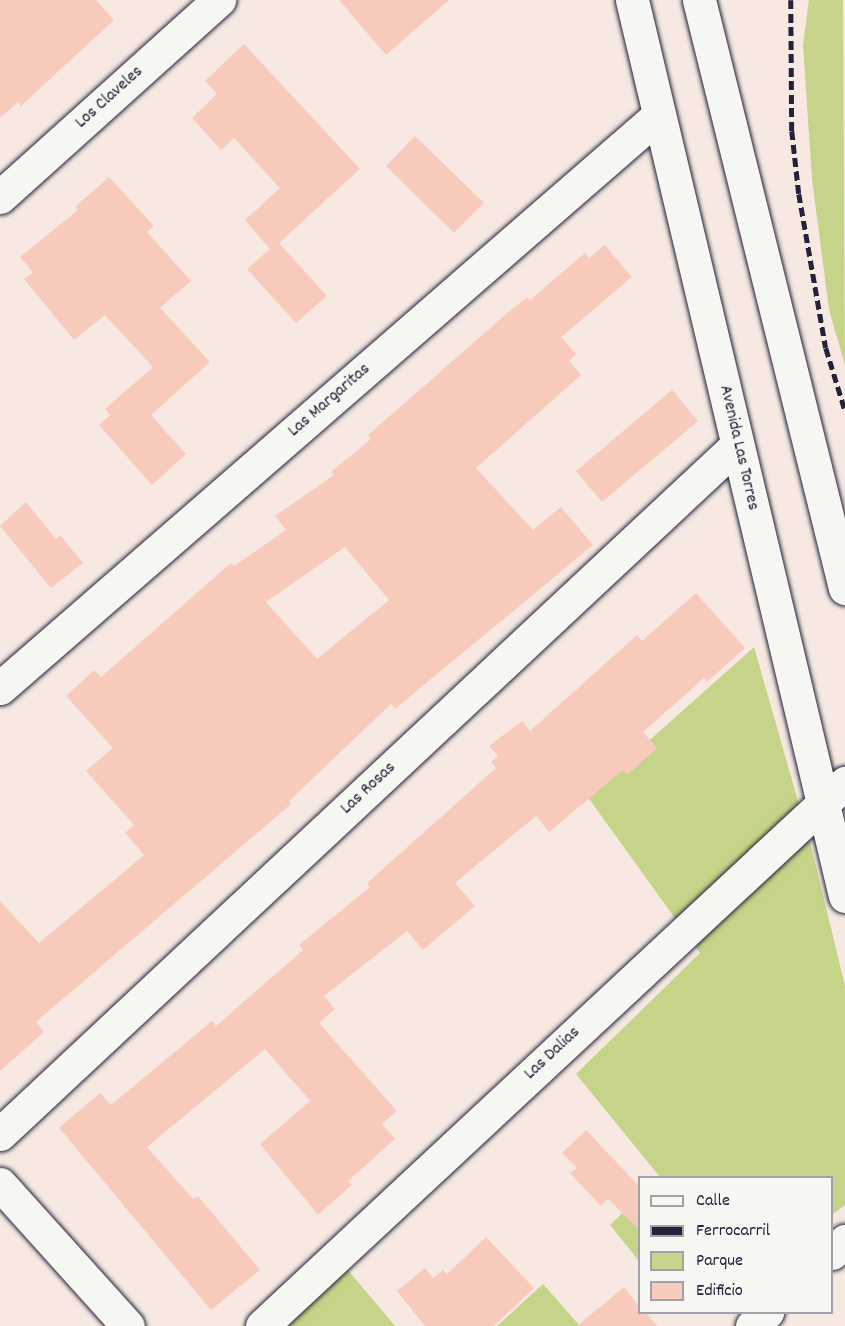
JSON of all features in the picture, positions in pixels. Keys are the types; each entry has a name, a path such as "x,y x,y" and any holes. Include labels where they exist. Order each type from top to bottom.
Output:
{"street":[{"name":"Los Claveles","path":"0,197 219,0"},
{"name":"Avenida Las Torres","path":"632,0 737,445 834,792 845,896"},
{"path":"699,0 845,588"},
{"name":"Las Margaritas","path":"0,688 659,114"},
{"name":"Las Rosas","path":"0,1134 737,445"},
{"name":"Las Dalias","path":"262,1326 834,792"},
{"path":"0,1184 128,1326"},
{"path":"833,1251 845,1241"},
{"path":"752,1326 765,1314"}],"green space":[{"path":"809,0 843,0 845,365 829,310 812,179 803,45"},
{"path":"754,647 812,850 845,986 845,1205 833,1214 833,1176 659,1176 576,1074 700,953 587,796"},
{"path":"638,1198 638,1260 610,1225"},
{"path":"347,1269 395,1326 283,1326"},
{"path":"543,1284 580,1326 497,1326"}],"building":[{"path":"0,0 96,0 114,20 21,106 18,102 0,118"},
{"path":"339,0 449,0 386,55"},
{"path":"244,44 360,169 279,243 327,296 296,323 247,269 270,249 245,220 280,188 234,138 221,150 192,118 217,94 205,81"},
{"path":"415,136 484,203 454,233 386,166"},
{"path":"109,177 154,226 147,232 191,281 160,308 210,362 151,415 186,454 152,485 99,425 110,415 105,409 153,367 105,315 74,340 24,279 33,273 20,257 78,210 75,207"},
{"path":"605,245 632,277 561,337 576,354 569,361 581,375 476,468 533,530 561,507 593,545 395,709 391,704 289,801 291,804 36,1022 44,1032 0,1071 0,901 39,943 144,855 125,833 134,825 86,771 113,748 66,696 94,670 101,677 231,563 234,566 286,530 275,516 334,475 331,472 371,439 368,435 505,315 527,297 530,300 585,253 589,258","holes":["345,547 389,600 317,659 266,602"]},
{"path":"672,390 698,421 602,502 576,471"},
{"path":"26,502 56,539 60,535 83,563 51,588 0,526"},
{"path":"696,593 745,648 707,682 704,678 643,732 657,748 627,775 623,770 549,832 536,816 455,883 475,906 423,950 407,931 324,996 335,1009 319,1023 397,1111 382,1124 395,1139 348,1181 352,1185 318,1215 260,1144 310,1101 265,1049 147,1147 193,1199 198,1196 260,1270 211,1310 59,1128 100,1093 111,1105 212,1021 216,1026 303,950 299,945 370,887 367,883 496,768 491,762 498,756 489,746 522,721 530,731 637,635 642,641"},
{"path":"586,1130 638,1185 638,1229 608,1199 601,1206 570,1173 577,1168 562,1153"},
{"path":"486,1237 534,1288 494,1326 425,1326 397,1291 425,1268 433,1278 443,1270 447,1274"},
{"path":"624,1287 638,1305 638,1314 647,1314 657,1326 577,1326"}],"railway":[{"path":"791,0 792,131 799,194 826,348 845,410"}]}
